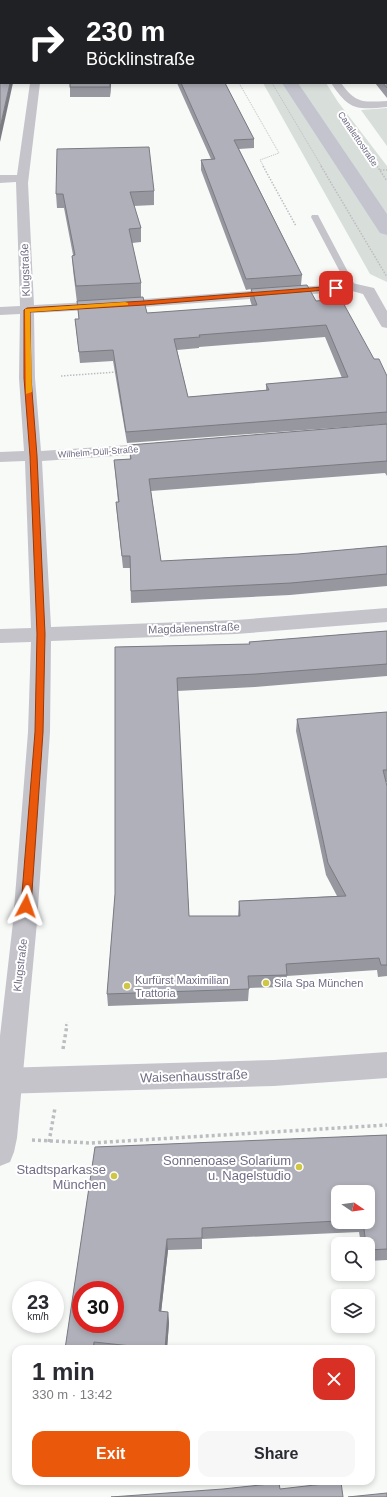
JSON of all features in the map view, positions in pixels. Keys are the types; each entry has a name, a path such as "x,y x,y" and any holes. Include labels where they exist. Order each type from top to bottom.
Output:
{"street":[{"name":"Klugstraße","path":"1,1145 4,1081 25,922 39,732 41,634 34,456 27,378 27,310 22,178 35,84"},
{"name":"Canalettostraße","path":"337,84 353,103"},
{"path":"353,103 387,104"},
{"path":"0,179 22,178"},
{"path":"0,311 144,303 357,287 369,291 387,324"},
{"name":"Wilhelm-Düll-Straße","path":"0,457 173,447"},
{"name":"Magdalenenstraße","path":"0,636 236,627 387,615"},
{"name":"Waisenhausstraße","path":"4,1081 274,1073 387,1065"}],"lane":[{"path":"315,217 357,287"}],"path":[{"path":"240,84 279,152 260,160 298,230"},
{"path":"273,84 387,277"},
{"name":"Canalettostraße","path":"353,103 338,109 387,181"},
{"path":"380,170 387,170"},
{"path":"62,376 123,372"},
{"path":"1,1145 50,1142 91,1143 387,1125"}],"shaded area":[{"path":"264,84 327,84 338,102 387,166 387,282 370,274"},
{"path":"387,108 387,146 361,110"}],"building":[{"path":"0,84 10,84 0,128"},
{"path":"70,84 110,84 110,87 70,87"},
{"path":"181,84 226,84 254,139 234,140 302,275 246,279 201,160 215,159"},
{"path":"149,147 154,191 130,192 141,228 129,229 141,283 76,286 72,256 75,255 63,194 56,194 57,149"},
{"path":"307,285 316,301 341,299 374,359 379,359 387,376 387,412 126,432 113,350 79,352 75,319 79,319 77,301 143,297 147,313 257,305 251,289","holes":["326,325 348,377 266,384 269,390 188,397 174,339 200,337 199,335"]},
{"path":"387,424 387,461 149,479 161,561 298,554 387,546 387,574 291,583 131,591 130,556 122,556 116,502 119,502 114,460 131,459 129,445"},
{"path":"387,631 387,664 256,674 177,678 189,916 240,916 239,901 346,896 328,863 297,719 387,712 387,770 383,770 387,786 387,965 381,965 379,958 286,964 287,975 248,976 249,989 107,994 115,894 115,647 250,644 249,642"},
{"path":"387,1135 387,1249 375,1250 375,1237 365,1237 364,1229 375,1229 375,1185 331,1185 331,1221 202,1228 202,1238 167,1239 159,1311 168,1312 165,1345 122,1345 94,1342 94,1345 66,1345 72,1302 72,1333 124,1333 124,1281 75,1281 95,1147"},
{"path":"260,1485 279,1485 280,1489 315,1485 341,1485 343,1497 111,1497"},
{"path":"387,1493 387,1497 348,1497"}],"waterway":[{"path":"291,84 387,229"}],"slow traffic":[{"path":"28,392 27,310 125,304"}],"place":[{"name":"Sila Spa München","path":"266,983"},
{"name":"Kurfürst Maximilian Trattoria","path":"127,986"},
{"name":"Sonnenoase Solarium u. Nagelstudio","path":"299,1167"},
{"name":"Stadtsparkasse München","path":"114,1176"}],"route":[{"path":"26,906 39,732 41,634 34,456 27,378 27,310 144,303 336,288"}]}
